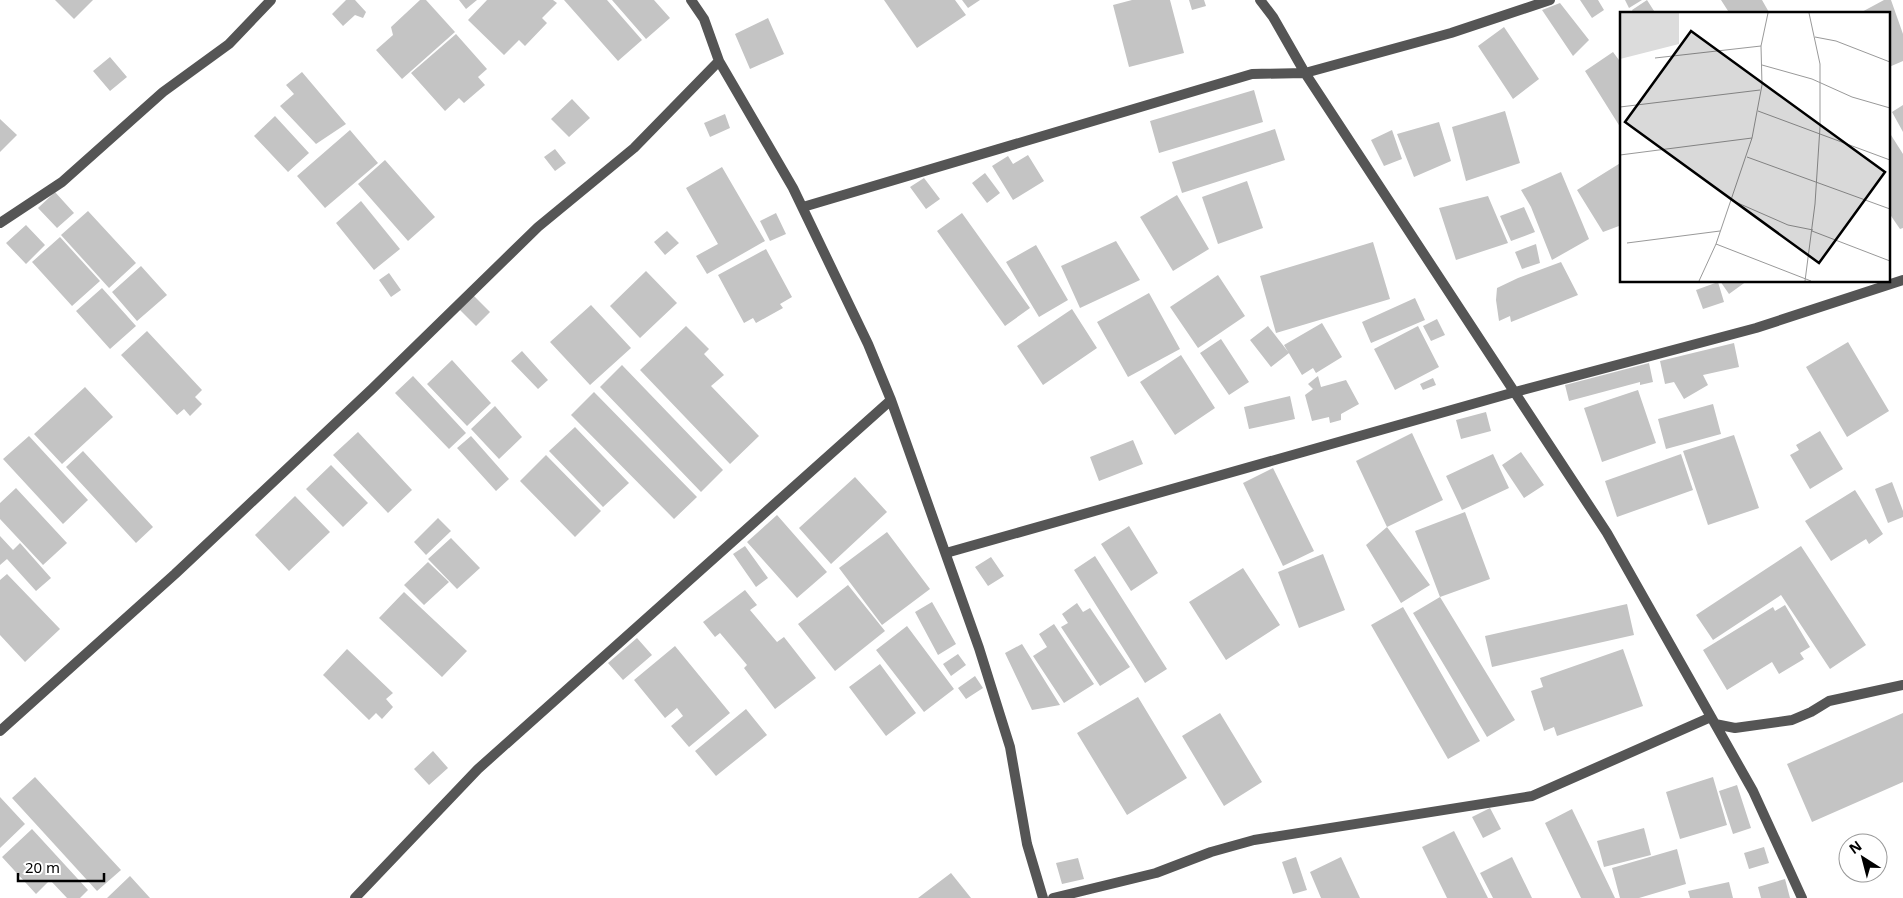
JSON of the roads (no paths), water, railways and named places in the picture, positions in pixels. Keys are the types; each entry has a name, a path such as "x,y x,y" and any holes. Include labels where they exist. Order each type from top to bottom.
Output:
{"street":[{"path":"0,223 62,182 163,92 229,44 271,0"},
{"path":"691,0 704,19 719,61 803,207 868,344 891,400 979,648 1010,746 1027,844 1043,898"},
{"path":"1260,0 1273,17 1305,73 1607,533 1753,791 1802,898"},
{"path":"803,207 1252,74 1305,73 1450,33 1550,0"},
{"path":"0,731 175,574 357,403 538,227 634,148 719,61"},
{"path":"946,554 1515,392 1756,328 1903,280"},
{"path":"355,898 478,769 891,400"},
{"path":"1053,898 1156,873 1211,852 1254,840 1532,796 1714,720 1735,728 1792,720 1811,712 1829,701 1903,685"}]}
